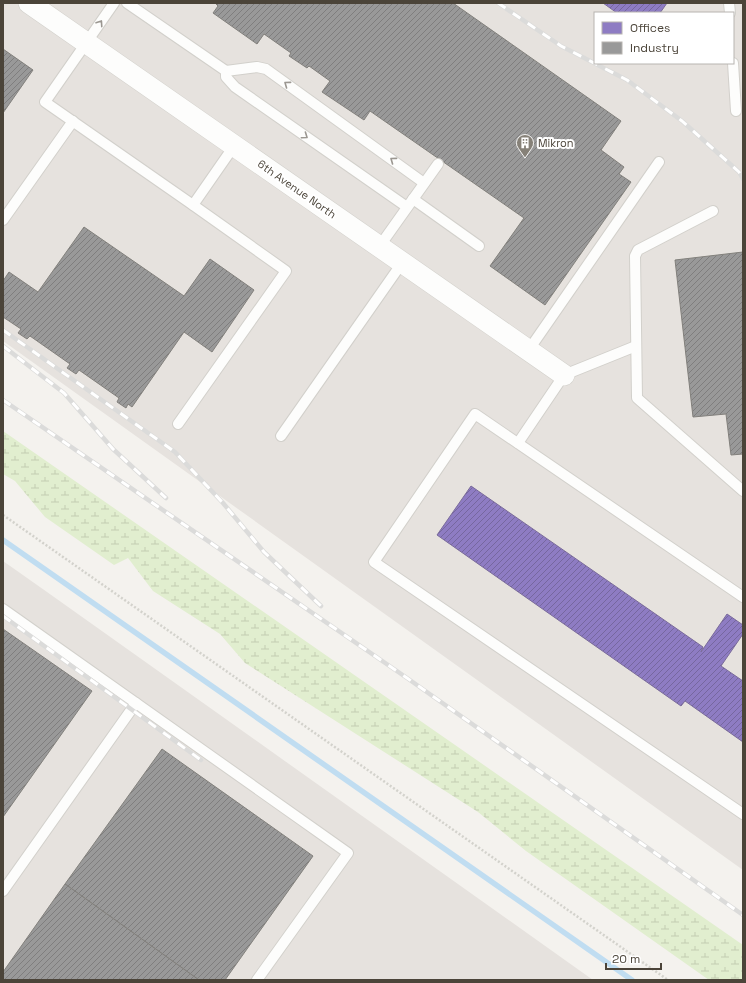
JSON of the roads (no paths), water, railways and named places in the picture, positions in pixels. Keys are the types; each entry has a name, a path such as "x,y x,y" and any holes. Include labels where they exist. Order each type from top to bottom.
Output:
{"street":[{"name":"6th Avenue North","path":"29,3 564,375"}],"lane":[{"path":"114,3 45,102 286,271 178,424"},
{"path":"127,3 226,71 257,67 266,69 424,183"},
{"path":"733,64 736,112"},
{"path":"226,71 226,77 235,88 410,203 479,246"},
{"path":"3,220 73,121"},
{"path":"193,205 234,146"},
{"path":"528,351 659,162"},
{"path":"379,247 438,164"},
{"path":"713,211 638,250 635,256 637,398 743,491"},
{"path":"281,436 402,263"},
{"path":"518,443 564,375 636,346"},
{"path":"743,597 475,414 374,562 743,814"},
{"path":"3,609 348,853 257,980"},
{"path":"3,891 136,703"}],"waterway":[{"path":"3,540 632,980"}],"railway":[{"path":"498,3 561,46 594,63"},
{"path":"596,64 627,80 682,121 739,172 743,179"},
{"path":"3,330 175,452 223,503 264,552 321,606"},
{"path":"3,346 64,393 113,449 166,498"},
{"path":"3,400 407,678 743,915"},
{"path":"3,616 201,760"}],"place":[{"name":"Mikron","path":"525,158"}]}
